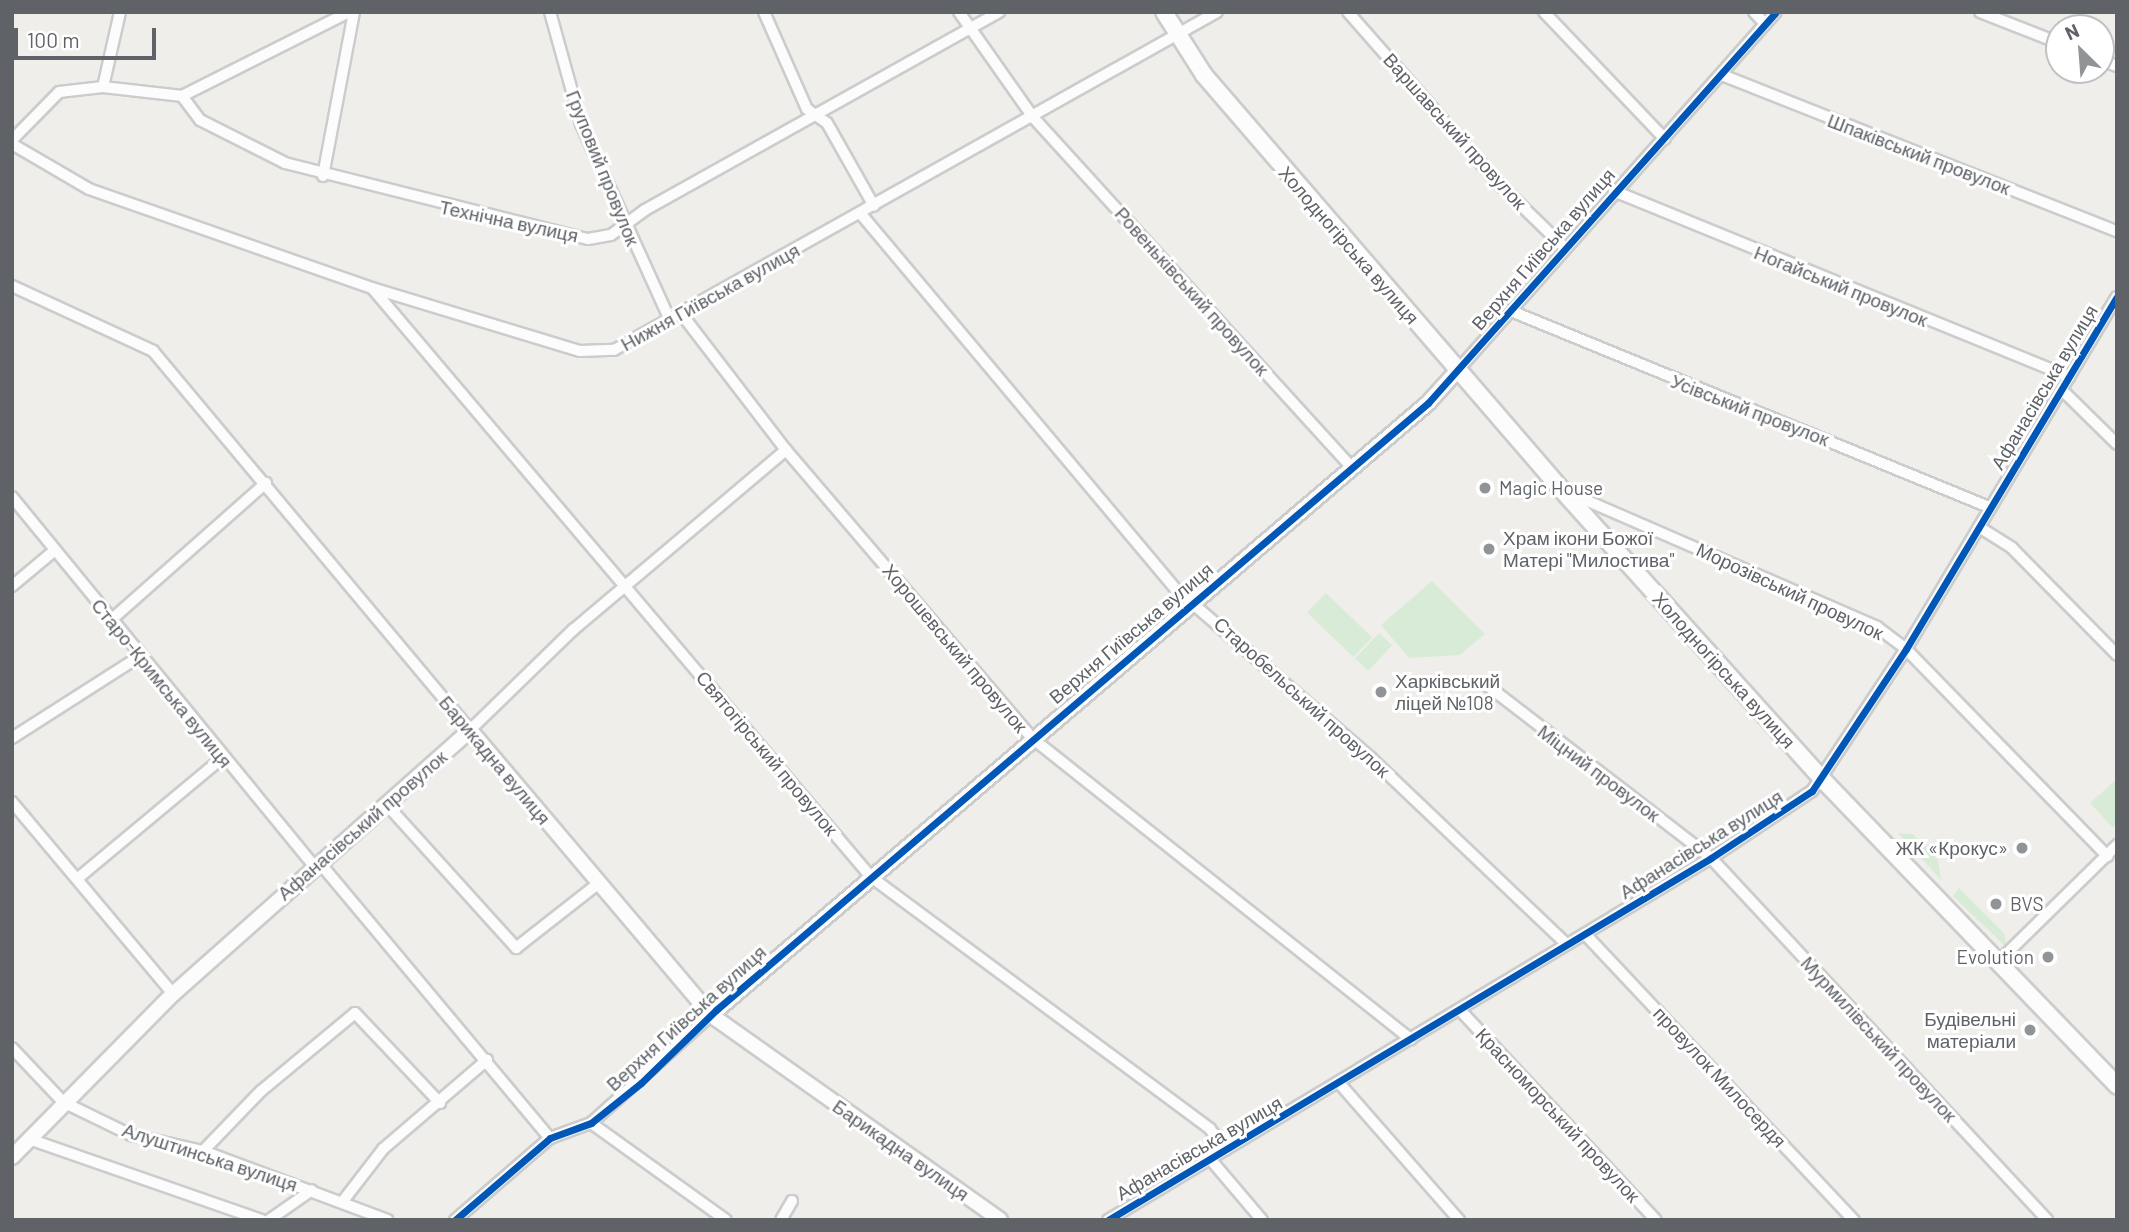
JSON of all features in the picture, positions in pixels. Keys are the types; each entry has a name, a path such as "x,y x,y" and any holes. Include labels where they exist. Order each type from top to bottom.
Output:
{"main road":[{"name":"Холодногірська вулиця","path":"1164,12 1175,33 1457,371 1561,489 1823,780 2117,1085"}],"street":[{"path":"103,87 120,12"},
{"path":"12,142 52,96 71,90 103,87 182,96 352,12"},
{"path":"323,176 352,12"},
{"name":"Груповий провулок","path":"550,12 581,124 623,226 669,318"},
{"path":"764,12 807,108 820,117 874,206"},
{"name":"Ровеньківський провулок","path":"959,12 966,29 1032,116 1351,467"},
{"name":"Технічна вулиця","path":"182,96 189,110 222,135 323,176 588,239 623,226 820,117 966,29 1000,12"},
{"name":"Нижня Гиївська вулиця","path":"12,142 89,189 372,288 580,351 614,350 861,214 1175,33 1217,12"},
{"name":"Варшавський провулок","path":"1348,12 1564,247"},
{"path":"1544,12 1665,139"},
{"path":"1754,12 1766,24"},
{"name":"Верхня Гиївська вулиця","path":"455,1220 550,1138 591,1123 710,1015 1351,467 1457,371 1564,247 1665,139 1776,12"},
{"path":"1980,12 2045,38"},
{"name":"Шпаківський провулок","path":"1722,75 2117,231"},
{"name":"Ногайський провулок","path":"1614,191 2069,377"},
{"name":"Старобельський провулок","path":"861,214 1190,603 1371,758 1566,944"},
{"name":"Барикадна вулиця","path":"12,286 153,351 710,1015 1000,1220"},
{"name":"Святогірський провулок","path":"372,288 871,877 1210,1129 1226,1150"},
{"name":"Афанасівська вулиця","path":"1108,1220 1340,1084 1711,858 1823,780 1906,649 2117,297"},
{"name":"Усівський провулок","path":"1511,311 1989,507"},
{"name":"Хорошевський провулок","path":"680,312 786,450 1031,738 1411,1039"},
{"path":"2062,390 2117,444"},
{"name":"Афанасівський провулок","path":"12,1157 63,1102 173,994 316,864 387,805 626,586 786,450"},
{"path":"111,620 266,484"},
{"name":"Морозівський провулок","path":"1561,489 1877,627 1906,649 2106,856"},
{"name":"Старо-Кримська вулиця","path":"12,497 222,758 487,1060 550,1138"},
{"path":"1979,527 2012,548 2117,656"},
{"path":"12,586 55,550"},
{"path":"12,738 140,656"},
{"name":"Міцний провулок","path":"1488,686 1711,858"},
{"path":"77,880 222,758"},
{"path":"12,802 173,994"},
{"path":"387,805 516,948 599,883"},
{"path":"1997,962 2117,845"},
{"name":"Мурмилівський провулок","path":"1711,858 2047,1220"},
{"name":"провулок Милосердя","path":"1586,934 1854,1220"},
{"name":"Красноморський провулок","path":"1460,1010 1656,1220"},
{"path":"202,1152 261,1091 355,1013 440,1103"},
{"name":"Алуштинська вулиця","path":"12,1048 63,1102 131,1135 202,1152 343,1201 388,1220"},
{"path":"343,1201 383,1149 440,1103 487,1060"},
{"path":"1340,1084 1459,1220"},
{"path":"591,1123 726,1220"},
{"path":"29,1139 262,1220"},
{"path":"1211,1160 1262,1220"},
{"path":"269,1220 312,1190"},
{"path":"781,1220 792,1200"}],"green space":[{"path":"1432,581 1485,634 1460,655 1409,658 1381,625"},
{"path":"1326,593 1372,637 1353,657 1307,612"},
{"path":"1379,633 1392,645 1368,671 1355,659"},
{"path":"2117,779 2117,824 2113,828 2090,803"},
{"path":"1898,833 1913,834 1938,860 1941,880"},
{"path":"1959,888 2004,933 2007,948 1953,896"}],"cycle path":[{"path":"455,1220 550,1138 591,1123 641,1083 716,1010 1428,403 1776,12"},
{"path":"1108,1220 1711,858 1812,791 1906,649 2117,297"}],"place":[{"name":"Magic House","path":"1485,488"},
{"name":"Храм ікони Божої Матері \"Милостива\"","path":"1489,549"},
{"name":"Харківський ліцей №108","path":"1381,692"},
{"name":"ЖК «Крокус»","path":"2022,848"},
{"name":"BVS","path":"1996,904"},
{"name":"Evolution","path":"2048,957"},
{"name":"Будівельні матеріали","path":"2030,1030"}]}
